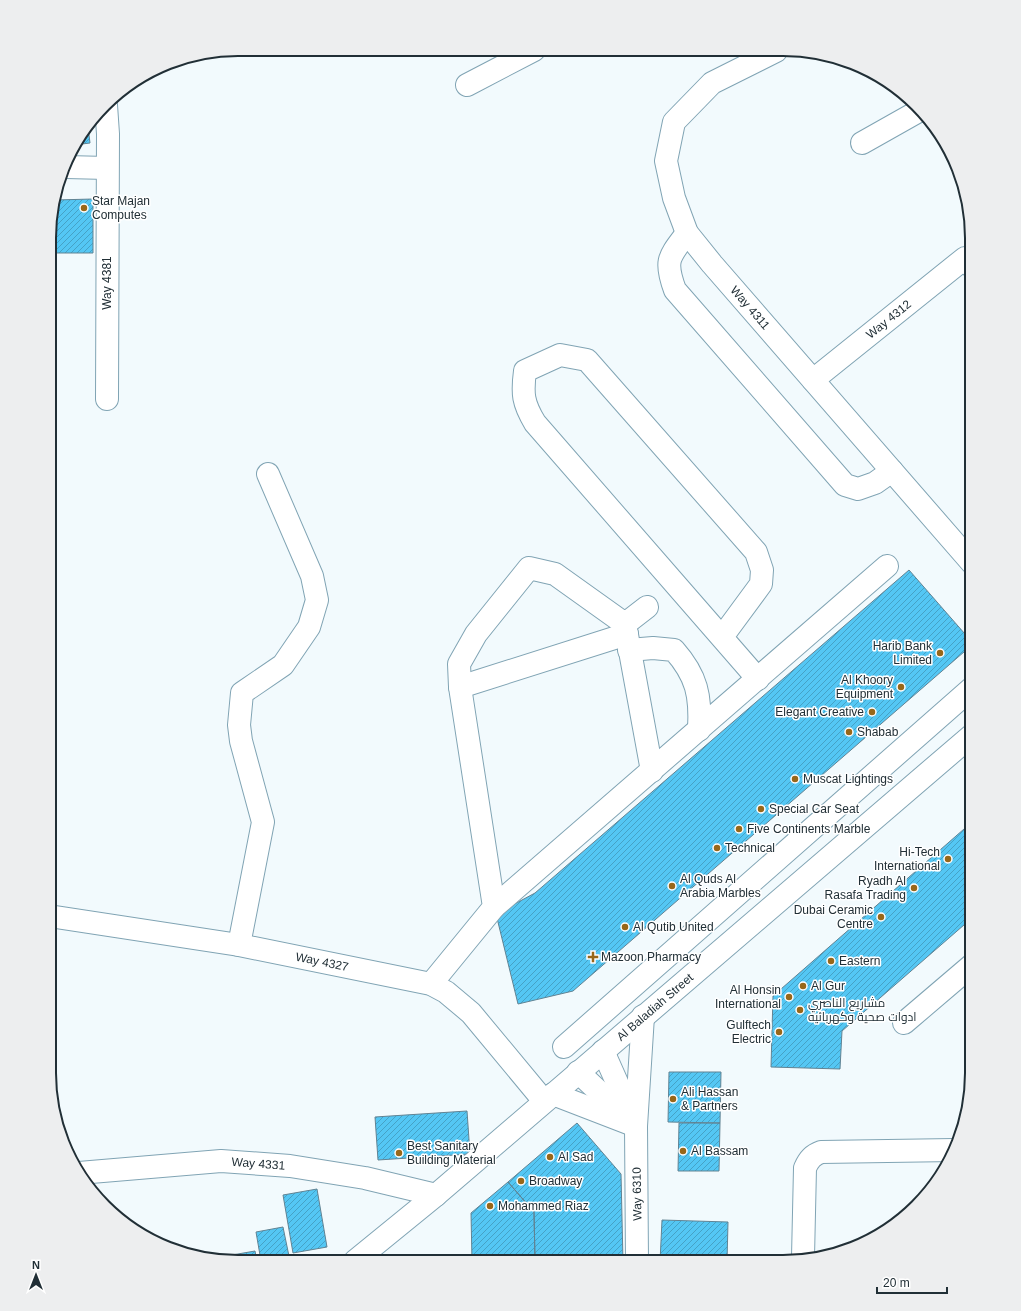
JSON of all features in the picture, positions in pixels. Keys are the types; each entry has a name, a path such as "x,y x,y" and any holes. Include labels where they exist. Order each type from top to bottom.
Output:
{"street":[{"path":"466,85 522,56"},
{"name":"Way 4311","path":"766,56 712,83 674,122 666,161 674,198 687,233 712,264 965,555"},
{"name":"Way 4381","path":"106,112 108,134 106,168 107,399"},
{"path":"862,143 916,113"},
{"path":"70,167 106,168"},
{"path":"687,233 670,255 668,271 675,290 845,485 858,489 875,482 892,471"},
{"name":"Way 4312","path":"813,380 965,264"},
{"path":"722,637 761,584 762,570 756,552 587,360 560,355 525,370 522,391 526,408 535,423 758,679"},
{"path":"239,945 263,822 241,741 239,725 242,693 283,665 309,627 317,600 312,576 268,474"},
{"path":"431,984 494,907 887,566"},
{"path":"494,907 460,687 459,664 476,634 529,568 555,574 627,636 653,648 674,650 687,665 699,694 699,730"},
{"path":"460,687 627,636 647,607"},
{"path":"627,636 652,771"},
{"path":"564,1047 965,694"},
{"name":"Al Baladiah Street","path":"362,1255 436,1195 965,741"},
{"path":"911,742 933,768"},
{"path":"781,856 802,880"},
{"name":"Way 4327","path":"56,917 239,945 431,984 446,992 471,1013 549,1098"},
{"path":"654,967 673,991"},
{"path":"904,1023 965,971"},
{"name":"Way 6310","path":"637,1255 636,1126 644,1016"},
{"path":"603,1051 636,1126"},
{"path":"578,1072 636,1126"},
{"path":"549,1098 636,1126"},
{"path":"803,1254 805,1168 808,1160 814,1155 822,1152 948,1150"},
{"name":"Way 4331","path":"86,1172 221,1161 290,1166 365,1178 436,1195"}],"building":[{"path":"89,134 90,143 82,144"},
{"path":"93,199 93,253 56,253 56,226 60,200"},
{"path":"909,570 965,634 965,651 573,991 518,1004 496,914 535,893"},
{"path":"965,828 965,924 842,1031 840,1069 771,1067 773,996"},
{"path":"669,1072 721,1072 720,1123 668,1122"},
{"path":"467,1111 470,1154 378,1160 375,1117"},
{"path":"577,1123 621,1174 623,1255 535,1255 534,1212 508,1182"},
{"path":"679,1123 720,1123 719,1171 678,1171"},
{"path":"508,1182 534,1212 535,1255 472,1255 471,1213"},
{"path":"317,1189 327,1247 293,1253 283,1195"},
{"path":"662,1220 728,1222 727,1255 660,1255"},
{"path":"283,1227 289,1255 260,1255 256,1232"},
{"path":"255,1251 256,1255 238,1255 232,1255"}],"place":[{"name":"Star Majan Computes","path":"84,208"},
{"name":"Harib Bank Limited","path":"940,653"},
{"name":"Al Khoory Equipment","path":"901,687"},
{"name":"Elegant Creative","path":"872,712"},
{"name":"Shabab","path":"849,732"},
{"name":"Muscat Lightings","path":"795,779"},
{"name":"Special Car Seat","path":"761,809"},
{"name":"Five Continents Marble","path":"739,829"},
{"name":"Technical","path":"717,848"},
{"name":"Hi-Tech International","path":"948,859"},
{"name":"Al Quds Al Arabia Marbles","path":"672,886"},
{"name":"Ryadh Al Rasafa Trading","path":"914,888"},
{"name":"Dubai Ceramic Centre","path":"881,917"},
{"name":"Al Qutib United","path":"625,927"},
{"name":"Mazoon Pharmacy","path":"593,957"},
{"name":"Eastern","path":"831,961"},
{"name":"Al Gur","path":"803,986"},
{"name":"Al Honsin International","path":"789,997"},
{"name":"مشاريع الناصري ادوات صحية وكهربائيه","path":"800,1010"},
{"name":"Gulftech Electric","path":"779,1032"},
{"name":"Ali Hassan & Partners","path":"673,1099"},
{"name":"Al Bassam","path":"683,1151"},
{"name":"Best Sanitary Building Material","path":"399,1153"},
{"name":"Al Sad","path":"550,1157"},
{"name":"Broadway","path":"521,1181"},
{"name":"Mohammed Riaz","path":"490,1206"}]}
